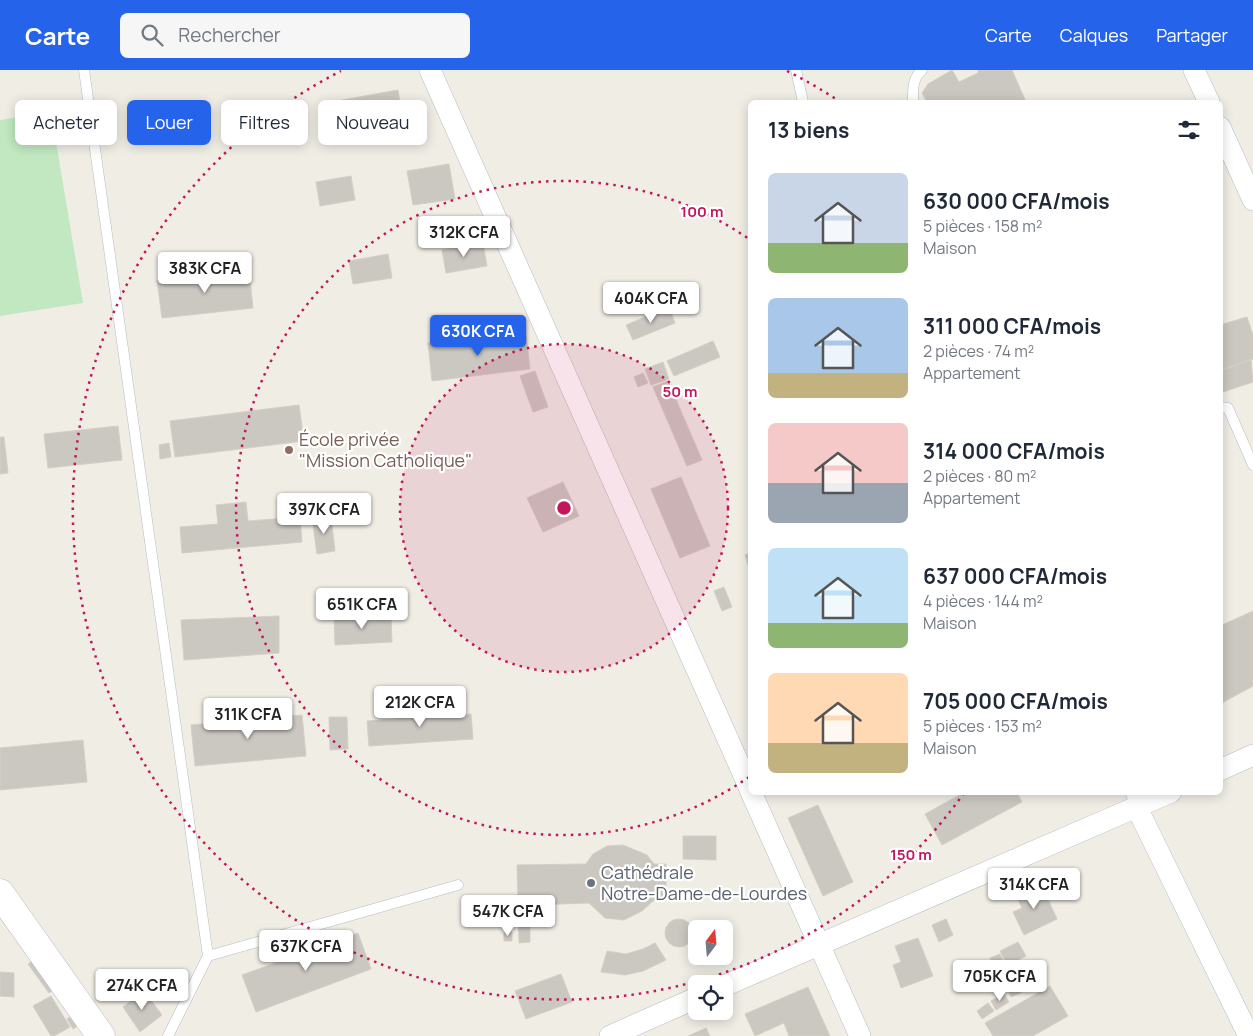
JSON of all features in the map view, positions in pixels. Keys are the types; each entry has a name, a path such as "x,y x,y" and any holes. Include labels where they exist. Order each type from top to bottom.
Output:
{"main road":[{"path":"0,893 101,1036"}],"street":[{"path":"430,70 748,784"},
{"path":"1194,70 1208,100"},
{"path":"1223,134 1253,200"},
{"path":"1223,769 1253,755"},
{"path":"753,795 860,1036"},
{"path":"733,982 1134,800 1157,795"},
{"path":"1134,800 1249,1036"},
{"path":"610,1036 688,1002"}],"lane":[{"path":"84,70 208,956 168,1036"},
{"path":"796,70 803,100"},
{"path":"912,100 913,86 917,74 922,70"},
{"path":"1223,407 1228,408 1253,465"},
{"path":"208,956 458,885"}],"green space":[{"path":"15,118 15,145 57,145 83,303 0,316 0,120"}],"building":[{"path":"952,70 959,82 978,73 978,70 1012,70 1025,100 926,100 922,93 928,84"},
{"path":"398,90 400,100 342,100"},
{"path":"449,164 455,199 413,205 407,171"},
{"path":"351,176 355,200 320,206 316,182"},
{"path":"483,243 487,266 446,273 442,250"},
{"path":"388,254 392,278 353,284 349,261"},
{"path":"249,270 253,308 162,318 157,280"},
{"path":"669,307 675,323 633,340 626,325"},
{"path":"1247,317 1253,335 1253,359 1223,369 1223,324"},
{"path":"526,335 530,369 432,381 428,343"},
{"path":"713,341 720,357 674,376 667,361"},
{"path":"1251,360 1253,382 1223,392 1223,370"},
{"path":"663,362 669,379 651,385 645,369"},
{"path":"535,371 548,407 533,412 520,376"},
{"path":"643,373 648,383 638,387 634,377"},
{"path":"668,381 702,460 687,466 653,387"},
{"path":"299,405 304,441 175,457 170,421"},
{"path":"118,426 122,460 48,468 44,434"},
{"path":"0,437 4,437 8,473 0,474"},
{"path":"169,443 171,457 160,459 159,445"},
{"path":"681,477 710,546 680,558 651,489"},
{"path":"563,482 579,516 543,532 527,498"},
{"path":"246,502 248,521 300,517 302,542 182,553 180,527 218,524 216,505"},
{"path":"331,516 335,551 317,554 312,518"},
{"path":"748,554 748,565 745,555"},
{"path":"724,587 732,607 722,611 714,591"},
{"path":"1253,611 1253,686 1223,702 1223,625"},
{"path":"334,613 345,613 345,616 369,615 369,617 391,617 392,642 335,645"},
{"path":"279,616 279,653 184,660 181,620"},
{"path":"432,705 432,717 471,714 473,739 369,746 367,721 410,718 410,706"},
{"path":"302,715 306,756 195,766 191,725"},
{"path":"329,717 347,717 348,749 330,750"},
{"path":"83,740 87,782 0,790 0,748"},
{"path":"960,795 1018,795 1022,802 942,845 925,814"},
{"path":"818,805 853,882 823,896 788,818"},
{"path":"683,836 716,836 716,860 683,859"},
{"name":"Cathédrale Notre-Dame-de-Lourdes","path":"623,845 647,855 654,864 666,864 666,900 653,901 642,911 624,920 605,918 589,903 530,905 530,942 519,943 517,865 586,864 593,854 607,846"},
{"path":"1041,884 1057,919 1024,935 1013,912 1022,908 1016,895"},
{"path":"946,919 953,935 939,942 932,925"},
{"path":"674,920 684,920 688,922 688,944 679,947 674,946 666,938 666,928"},
{"path":"512,932 512,941 504,941 504,933"},
{"path":"358,933 371,969 256,1012 242,975"},
{"path":"918,938 933,976 901,988 893,965 901,962 895,946"},
{"path":"1018,942 1026,956 1007,965 1000,951"},
{"path":"655,943 666,960 643,971 625,975 601,972 607,951 626,954"},
{"path":"1000,954 1009,974 999,978 990,958"},
{"path":"40,956 60,985 49,993 28,964"},
{"path":"1019,963 1031,986 1023,990 1011,967"},
{"path":"0,972 14,973 14,997 0,996"},
{"path":"561,974 572,1002 526,1019 515,991"},
{"path":"1042,974 1046,983 1034,990 1029,980"},
{"path":"1016,984 1021,993 1011,997 1007,988"},
{"path":"1050,986 1068,1016 1033,1036 993,1036 985,1023"},
{"path":"808,987 830,1036 789,1036 784,1023 755,1036 745,1014"},
{"path":"144,991 162,1015 140,1032 123,1007"},
{"path":"1004,994 1009,1002 996,1010 991,1001"},
{"path":"51,996 70,1027 54,1036 51,1036 33,1006"},
{"path":"988,1003 994,1011 982,1019 977,1011"},
{"path":"73,1015 79,1025 73,1029 67,1019"},
{"path":"706,1028 710,1036 688,1036"}],"place":[{"name":"École privée \"Mission Catholique\"","path":"289,450"},
{"name":"Cathédrale Notre-Dame-de-Lourdes","path":"591,883"}]}
